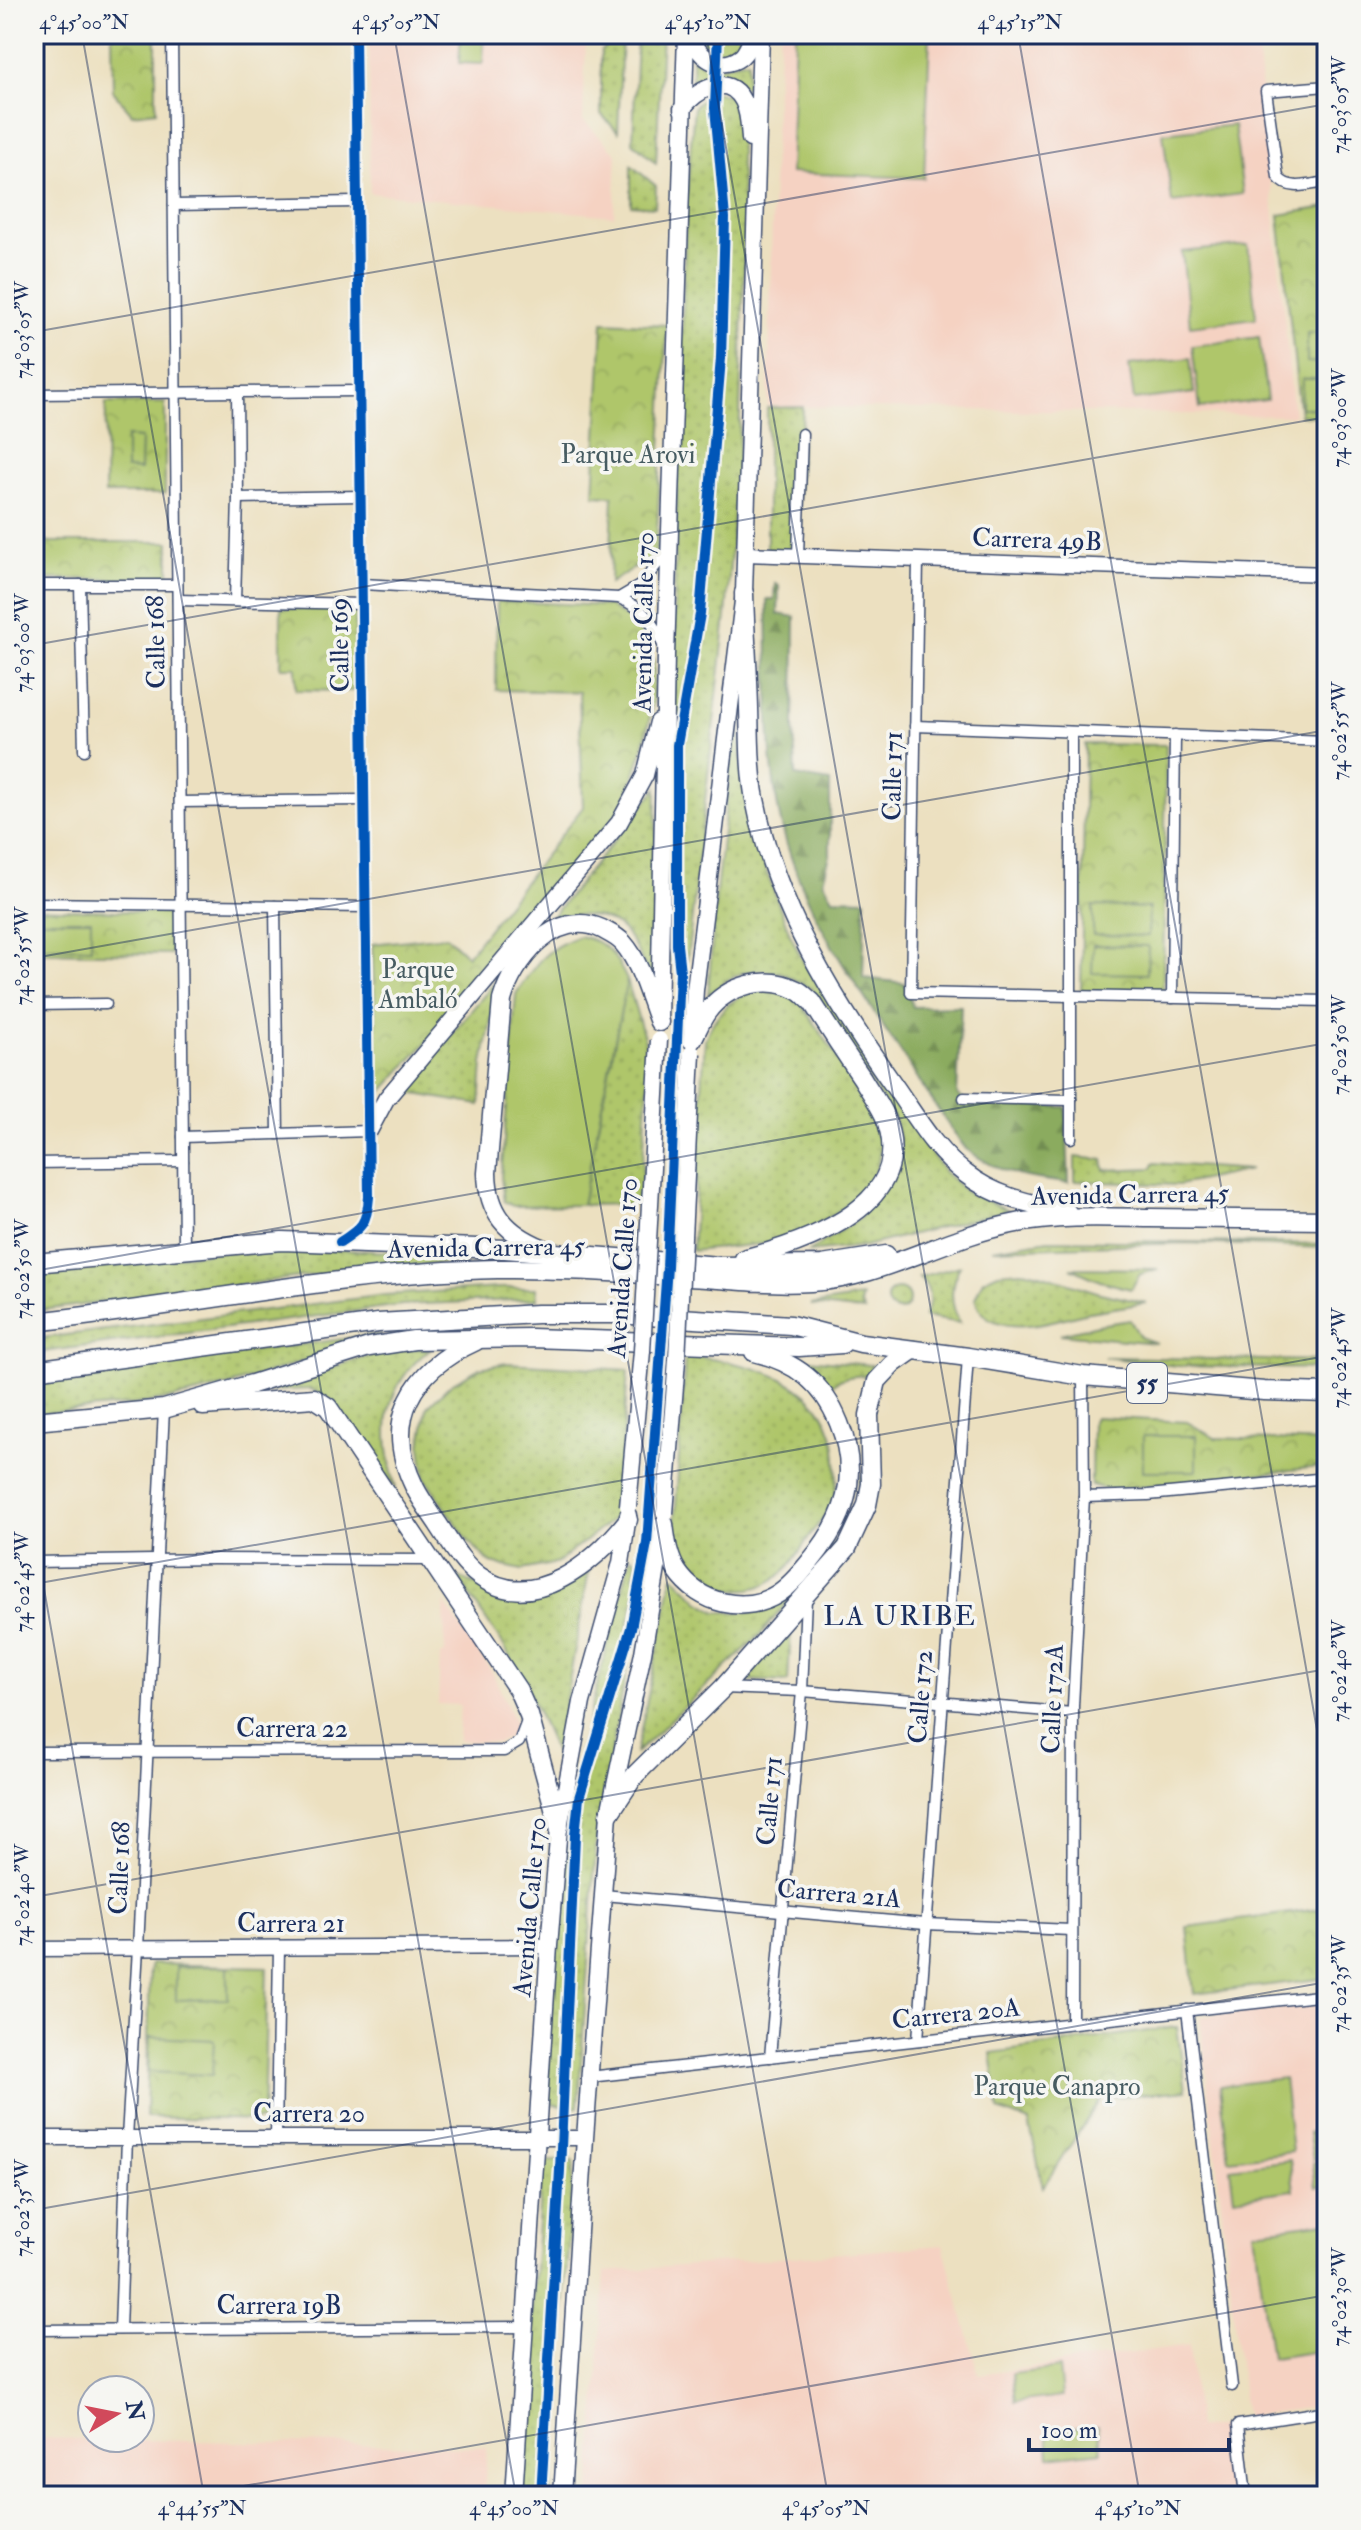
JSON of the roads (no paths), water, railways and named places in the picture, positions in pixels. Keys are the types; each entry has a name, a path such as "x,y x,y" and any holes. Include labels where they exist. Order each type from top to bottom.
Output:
{"highway":[{"path":"744,593 754,797 773,868 800,936 868,1049 950,1161 985,1187 1009,1197 1093,1217"},
{"path":"552,1252 526,1242 509,1231 495,1212 489,1197 487,1173 502,1000 507,984 531,949 549,933 571,925 594,926 622,942 632,957 659,1031"},
{"path":"692,1046 707,1012 733,990 756,983 778,984 798,990 812,1002 872,1095 884,1115 890,1139 891,1158 885,1178 867,1202 843,1221 804,1241 719,1266"},
{"name":"Avenida Carrera 45","path":"34,1322 325,1283 446,1271 591,1271 782,1283 816,1282 870,1270 936,1246 1033,1220 1093,1217 1327,1220"},
{"name":"Avenida Carrera 45","path":"34,1263 282,1241 552,1252 719,1266 822,1265 936,1246"},
{"path":"34,1370 378,1323 537,1314 616,1314 791,1325 861,1343"},
{"path":"164,1409 369,1347 414,1340 531,1338 799,1347 861,1343"},
{"path":"481,1339 453,1352 420,1380 409,1399 401,1431 407,1470 415,1489 466,1564 481,1577 506,1588 545,1586 569,1575 612,1540 628,1513"},
{"name":"55","path":"861,1343 1083,1376 1248,1390 1327,1393"},
{"path":"665,1519 672,1560 692,1588 712,1600 734,1605 757,1603 778,1594 796,1579 835,1526 846,1501 849,1471 844,1436 827,1398 815,1382 791,1365 724,1344"},
{"path":"609,1814 635,1775 723,1688 847,1548 867,1505 872,1466 869,1415 877,1381 893,1364 913,1350"},
{"path":"34,1421 314,1398 328,1407 518,1690 529,1715 559,1827"}],"main road":[{"name":"Avenida Calle 170","path":"514,2496 559,1827 582,1702 621,1563 642,1351 659,1031 666,655 686,34"},
{"path":"692,34 698,52 720,63 729,63 741,57 753,34"},
{"path":"562,2496 609,1814 643,1653 665,1519 679,1330 695,990 744,593 761,34"},
{"path":"682,109 700,89 716,85 734,90 741,97 747,112 756,200"},
{"name":"Carrera 49B","path":"746,554 1327,574"},
{"path":"369,1131 386,1099 619,823 645,775 666,689"},
{"name":"Carrera 21","path":"34,1949 549,1946"},
{"name":"Carrera 20","path":"34,2138 585,2138"}],"street":[{"name":"Calle 168","path":"172,34 184,1249"},
{"name":"Calle 169","path":"340,1242 362,1227 369,1197 355,34"},
{"path":"1327,86 1266,91 1278,177 1285,186 1327,182"},
{"path":"174,205 357,202"},
{"path":"34,394 359,391"},
{"path":"235,601 237,392"},
{"path":"798,556 802,434"},
{"path":"238,498 361,496"},
{"path":"619,598 641,585 669,548"},
{"name":"Calle 171","path":"918,560 911,993 1071,996"},
{"path":"362,584 619,598 639,607 653,623 666,655"},
{"path":"34,585 177,585"},
{"path":"80,585 84,750"},
{"path":"178,600 362,604"},
{"path":"915,726 1327,741"},
{"path":"1071,732 1071,1138"},
{"path":"1172,998 1175,735"},
{"path":"180,802 364,800"},
{"path":"34,903 366,907"},
{"path":"275,906 278,1134"},
{"path":"1071,996 1327,1001"},
{"path":"34,1005 106,1004"},
{"path":"964,1098 1071,1100"},
{"path":"183,1137 369,1131"},
{"path":"34,1163 183,1161"},
{"name":"Calle 172","path":"918,2040 968,1357"},
{"name":"Calle 172A","path":"1072,2023 1073,1713 1084,1497 1083,1376"},
{"name":"Calle 168","path":"120,2329 164,1409"},
{"path":"1084,1497 1148,1495 1327,1478"},
{"path":"34,1562 433,1560"},
{"name":"Calle 171","path":"770,2057 802,1691 806,1596"},
{"path":"723,1688 942,1701 1073,1713"},
{"name":"Carrera 22","path":"34,1752 504,1751 519,1742 529,1715"},
{"name":"Carrera 21A","path":"603,1895 925,1924 1071,1930"},
{"path":"276,2138 279,1947"},
{"name":"Carrera 20A","path":"589,2077 1327,1995"},
{"path":"1187,2010 1232,2386"},
{"name":"Carrera 19B","path":"34,2330 525,2327"},
{"path":"1246,2496 1238,2425 1327,2411"}],"district":[{"name":"LA URIBE","path":"900,1616"}],"park label":[{"name":"Parque Arovi","path":"628,455"},
{"name":"Parque Ambaló","path":"418,985"},
{"name":"Parque Canapro","path":"1057,2087"}]}
